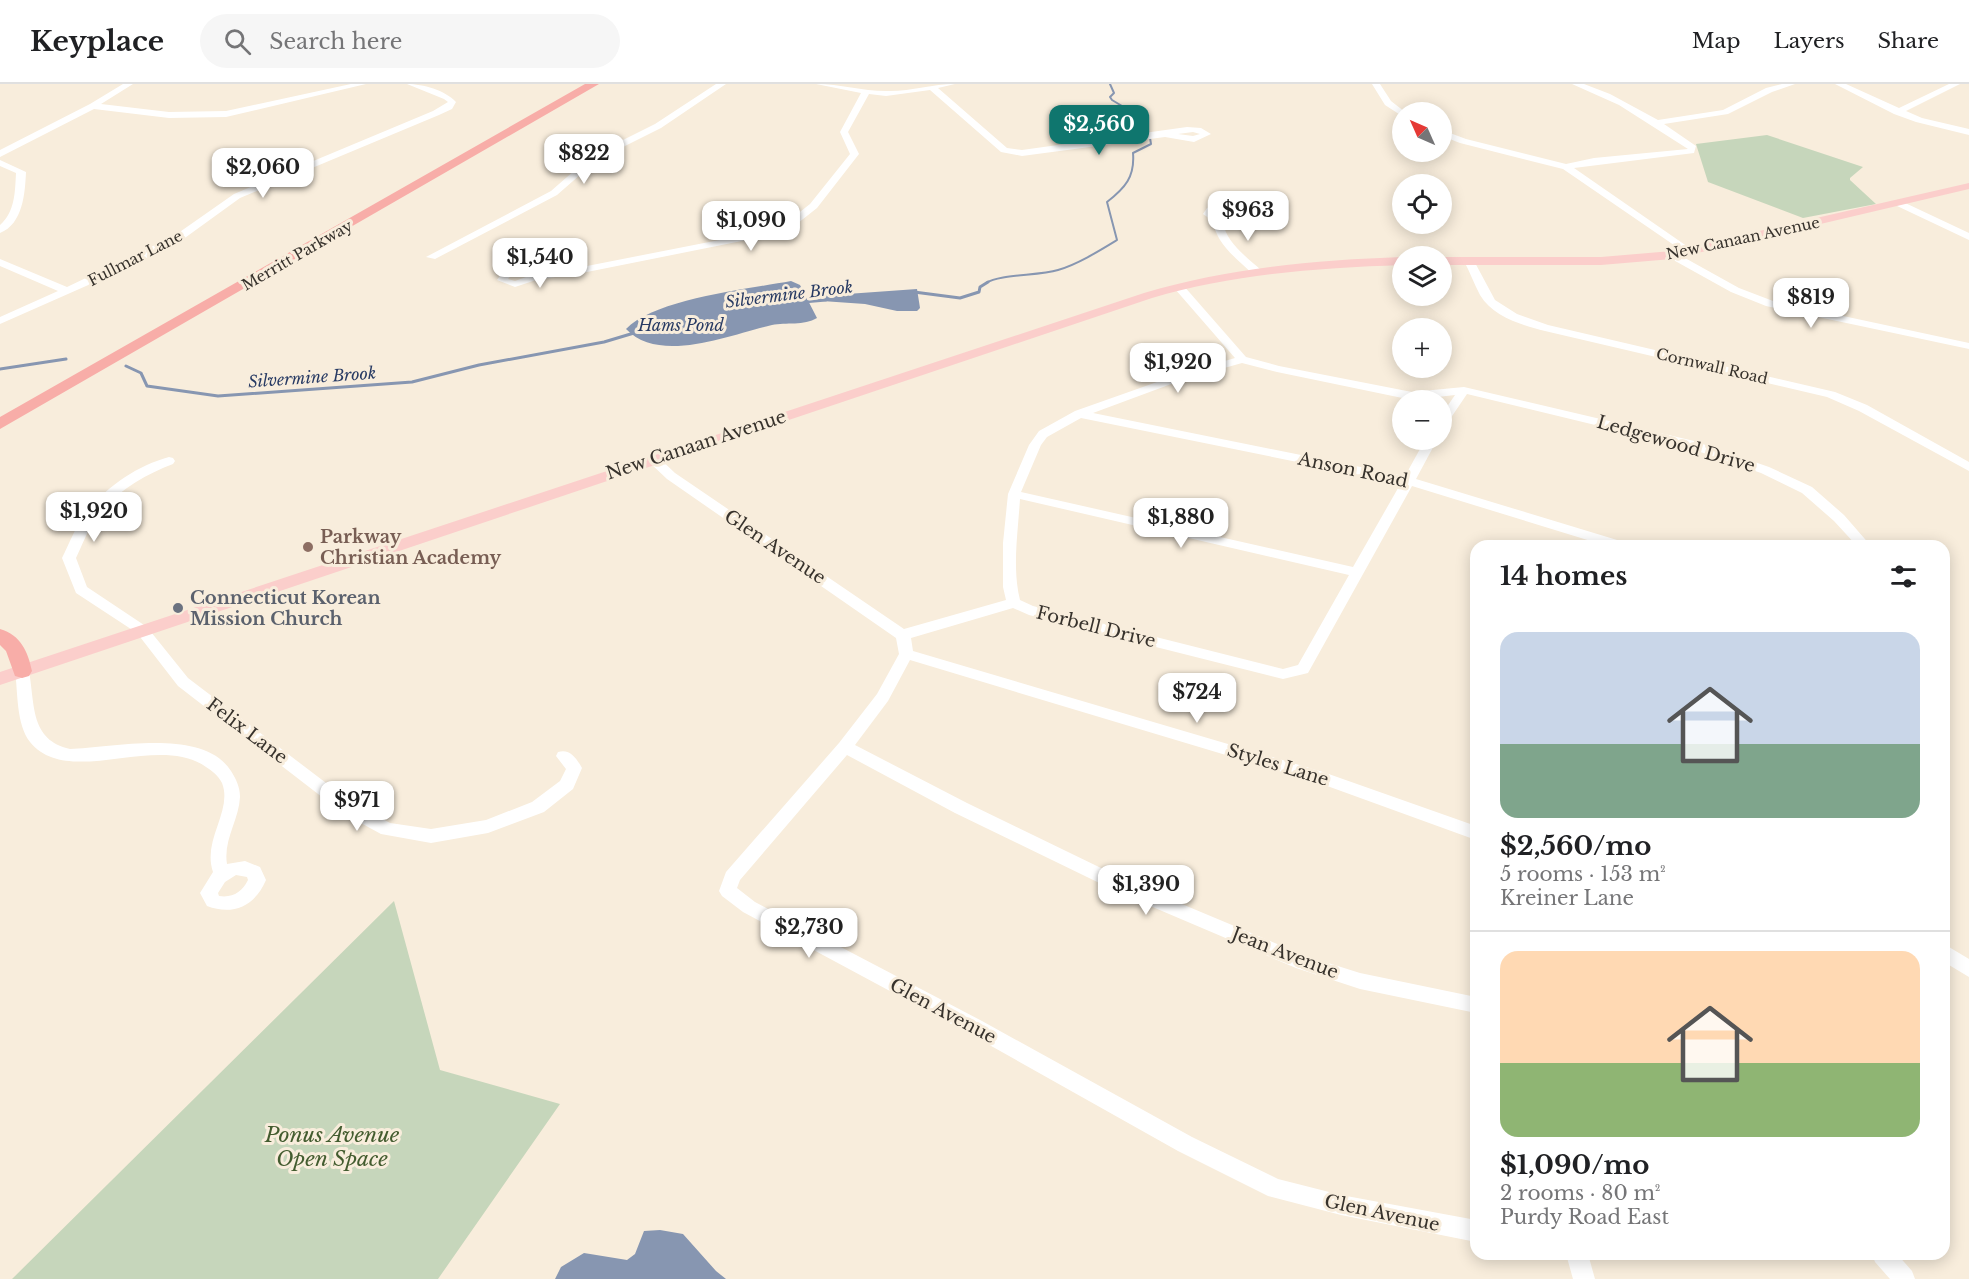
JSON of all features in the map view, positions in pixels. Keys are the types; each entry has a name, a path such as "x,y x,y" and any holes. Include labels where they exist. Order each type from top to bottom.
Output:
{"highway":[{"name":"Merritt Parkway","path":"0,409 577,84"},
{"name":"Merritt Parkway","path":"0,424 593,84"},
{"path":"0,636 16,649 22,671"}],"main road":[{"name":"New Canaan Avenue","path":"1452,261 1600,261 1672,255 1969,186"},
{"name":"New Canaan Avenue","path":"0,679 1098,311 1179,287 1258,273 1392,262"}],"street":[{"path":"0,154 93,106 129,84"},
{"path":"93,106 170,115 217,114 362,84"},
{"name":"Fullmar Lane","path":"0,321 178,238 237,196 436,113 449,107 452,102 447,97 411,84"},
{"path":"431,257 554,193 594,158 658,126 722,84"},
{"path":"820,84 866,92 902,93 951,84"},
{"path":"1376,84 1392,106"},
{"path":"1566,167 1603,160 1690,151 1693,148 1656,123 1600,92 1576,84"},
{"path":"1656,123 1725,112 1769,90 1791,84"},
{"path":"1839,84 1897,112 1938,126 1969,132"},
{"path":"1897,112 1956,84"},
{"path":"933,88 1009,152 1022,153 1166,134"},
{"path":"532,277 587,269 771,234 794,224 811,211 855,154 844,132 866,92"},
{"path":"1452,137 1566,167 1687,251"},
{"path":"0,163 21,172 20,193 15,215 0,230"},
{"path":"1898,203 1969,237"},
{"path":"1218,219 1218,228 1223,237 1258,273"},
{"path":"1672,255 1735,290 1770,304 1969,346"},
{"name":"Cornwall Road","path":"1469,261 1486,296 1496,307 1512,317 1545,328 1831,394 1863,408 1969,467"},
{"path":"0,262 67,291"},
{"path":"1179,287 1242,359 1277,369 1392,392"},
{"name":"Forbell Drive","path":"1242,359 1178,378 1078,414 1043,434 1035,445 1014,495 1010,543 1010,587 1014,603 1029,610 1283,674 1303,669 1406,480 1425,450"},
{"path":"1452,391 1464,390"},
{"path":"1452,401 1464,390"},
{"name":"Ledgewood Drive","path":"1464,390 1690,444 1765,470 1807,490 1839,518 1859,540"},
{"name":"Anson Road","path":"1078,414 1406,480 1602,540"},
{"name":"Glen Avenue","path":"653,459 671,476 902,635"},
{"path":"142,630 81,590 69,558 89,518 109,497 140,472 169,461"},
{"path":"1014,495 1355,572"},
{"path":"906,654 906,643 902,635 1014,603"},
{"name":"Felix Lane","path":"142,630 183,682 336,798 387,829 430,836 488,826 538,807 567,785 574,768 564,756"},
{"name":"Glen Avenue","path":"906,654 883,697 845,747 732,877 728,891 749,907 965,1022 1185,1144 1275,1189 1341,1205 1470,1230"},
{"name":"Styles Lane","path":"906,654 1323,778 1470,831"},
{"path":"22,671 36,738 47,748 56,752 94,755 160,748 177,749 202,756 222,770 229,781 232,792 230,814 217,852 216,864 222,874"},
{"name":"Jean Avenue","path":"845,747 961,808 1128,889 1302,962 1360,981 1470,1004"},
{"path":"1950,955 1969,969"},
{"path":"1579,1260 1584,1279"},
{"path":"1888,1260 1904,1279"}],"green space":[{"path":"1767,135 1863,167 1850,180 1876,204 1803,218 1708,182 1696,144"},
{"name":"Ponus Avenue Open Space","path":"394,901 440,1070 560,1104 438,1279 12,1279"}],"water":[{"name":"Hams Pond","path":"791,281 800,285 817,318 806,322 772,325 717,340 676,346 657,345 640,340 626,329 658,310 680,303"},
{"path":"917,289 920,308 917,311 897,311 865,304 822,301 819,296"},
{"path":"660,1230 683,1234 726,1279 555,1279 561,1267 584,1253 627,1260 635,1254 644,1231"}],"waterway":[{"name":"Silvermine Brook","path":"1110,84 1114,93 1110,97 1112,100 1137,115 1146,133"},
{"name":"Silvermine Brook","path":"988,282 1000,278 1058,270 1081,261 1117,240 1107,202 1128,181 1132,169 1133,153 1151,144 1150,138"},
{"name":"Silvermine Brook","path":"914,292 960,298 979,292 980,287 988,282"},
{"name":"Silvermine Brook","path":"803,302 826,300"},
{"name":"Silvermine Brook","path":"126,366 141,373 147,386 218,396 412,382 479,365 604,342 634,333"},
{"name":"Silvermine Brook","path":"0,369 66,359"}],"place":[{"name":"Parkway Christian Academy","path":"308,547"},
{"name":"Connecticut Korean Mission Church","path":"178,608"}]}
